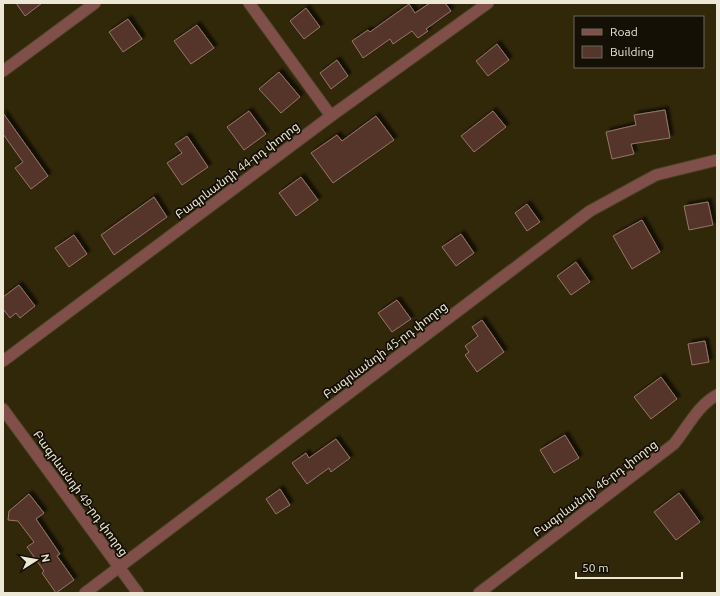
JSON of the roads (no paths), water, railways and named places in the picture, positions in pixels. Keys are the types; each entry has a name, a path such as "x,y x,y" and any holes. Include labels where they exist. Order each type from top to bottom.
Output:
{"street":[{"path":"3,70 95,3"},
{"path":"249,3 331,116"},
{"name":"Բագրևանդի 44-րդ փողոց","path":"3,361 331,116 488,3"},
{"name":"Բագրևանդի 45-րդ փողոց","path":"85,593 590,211 656,176 717,160"},
{"name":"Բագրևանդի 46-րդ փողոց","path":"479,593 674,444 694,417 711,398 717,395"},
{"name":"Բագրևանդի 49-րդ փողոց","path":"3,409 138,593"}]}
